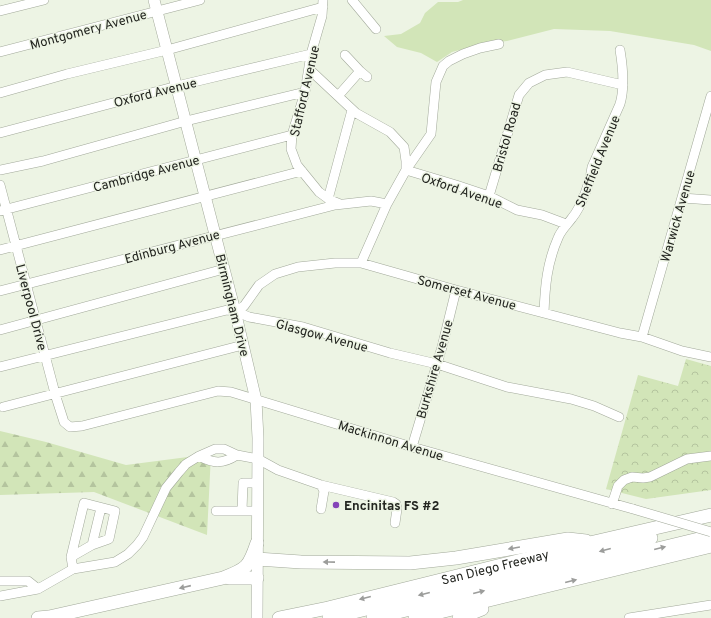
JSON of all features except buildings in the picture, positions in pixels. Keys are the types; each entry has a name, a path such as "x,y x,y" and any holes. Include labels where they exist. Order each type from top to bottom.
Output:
{"highway":[{"name":"San Diego Freeway","path":"279,618 335,606 594,542 711,515"},
{"path":"329,618 601,552 668,533 711,524"},
{"path":"373,618 711,536"},
{"path":"257,559 301,562 410,563 456,558 568,539 594,542"},
{"path":"38,618 49,617 223,578 242,570 251,561 257,543"},
{"path":"415,618 711,546"},
{"path":"223,578 257,578"},
{"path":"459,618 533,590"}],"main road":[{"name":"Birmingham Drive","path":"154,0 216,235 256,400 258,459 257,618"}],"street":[{"path":"0,11 44,0"},
{"name":"Montgomery Avenue","path":"0,52 200,0"},
{"path":"352,0 376,29"},
{"path":"0,93 67,74 167,50 323,4"},
{"name":"Stafford Avenue","path":"323,4 322,16 311,54 305,92 292,135 291,149 297,165 319,192 338,204 345,205"},
{"path":"361,263 387,204 406,170 431,134 435,89 438,75 443,66 455,58 473,50 499,44"},
{"name":"Sheffield Avenue","path":"544,313 545,285 548,265 558,237 577,210 591,179 592,167 623,94 620,50"},
{"name":"Oxford Avenue","path":"0,132 176,86 311,54"},
{"path":"345,55 367,77"},
{"name":"Oxford Avenue","path":"309,70 352,110 390,132 404,147 406,170 489,196 517,210 542,215 566,224"},
{"path":"338,96 360,71"},
{"name":"Bristol Road","path":"489,196 519,95 529,83 545,75 567,72 623,85"},
{"path":"0,170 43,161 186,121 305,92"},
{"name":"Warwick Avenue","path":"642,337 711,96"},
{"path":"328,198 352,110"},
{"name":"Cambridge Avenue","path":"3,210 292,135"},
{"path":"0,250 302,171"},
{"name":"Liverpool Drive","path":"0,184 3,210 16,246 55,394 64,422 70,427"},
{"path":"682,198 711,200"},
{"path":"345,205 371,202 387,204"},
{"name":"Edinburg Avenue","path":"0,292 216,235 335,205 345,205"},
{"name":"Somerset Avenue","path":"235,311 244,306 259,285 275,274 305,266 343,262 361,263 456,290 620,333 642,337 682,351 711,357"},
{"path":"0,330 224,269"},
{"name":"Burkshire Avenue","path":"412,447 437,364 456,290"},
{"name":"Glasgow Avenue","path":"0,367 227,310 235,311 249,317 303,327 390,354 437,364 508,387 571,399 594,406 619,417"},
{"path":"3,407 243,345"},
{"name":"Mackinnon Avenue","path":"70,427 82,426 218,392 231,392 412,447 711,532"},
{"path":"0,596 9,596 38,589 73,570 115,562 128,554 143,537 166,488 178,472 186,464 199,456 214,450 224,449 238,455 258,459 278,470 321,485 393,502 396,504 397,509 395,523"},
{"path":"214,450 214,462"},
{"path":"199,456 214,462 228,461 238,455"},
{"path":"612,504 618,486 624,480 632,477 650,477 687,459 711,456"},
{"path":"242,511 243,483 258,484"},
{"path":"321,485 324,491 321,510"},
{"path":"71,557 92,545 109,539 115,512 84,503 71,557 73,570"},
{"path":"92,545 101,508"},
{"path":"216,511 258,511"},
{"path":"0,581 28,581 38,589"},
{"path":"628,618 711,605"}],"green space":[{"path":"463,0 711,0 711,51 694,45 610,31 554,29 507,41 482,44 452,52 437,62 421,53 397,47 384,36 401,34 420,23 425,13 438,2 458,2"},
{"path":"686,359 711,366 711,490 646,499 606,489 638,375 678,386"},
{"path":"0,431 46,442 126,465 211,454 207,535 94,492 0,495"}],"place":[{"name":"Encinitas FS #2","path":"336,505"}]}
